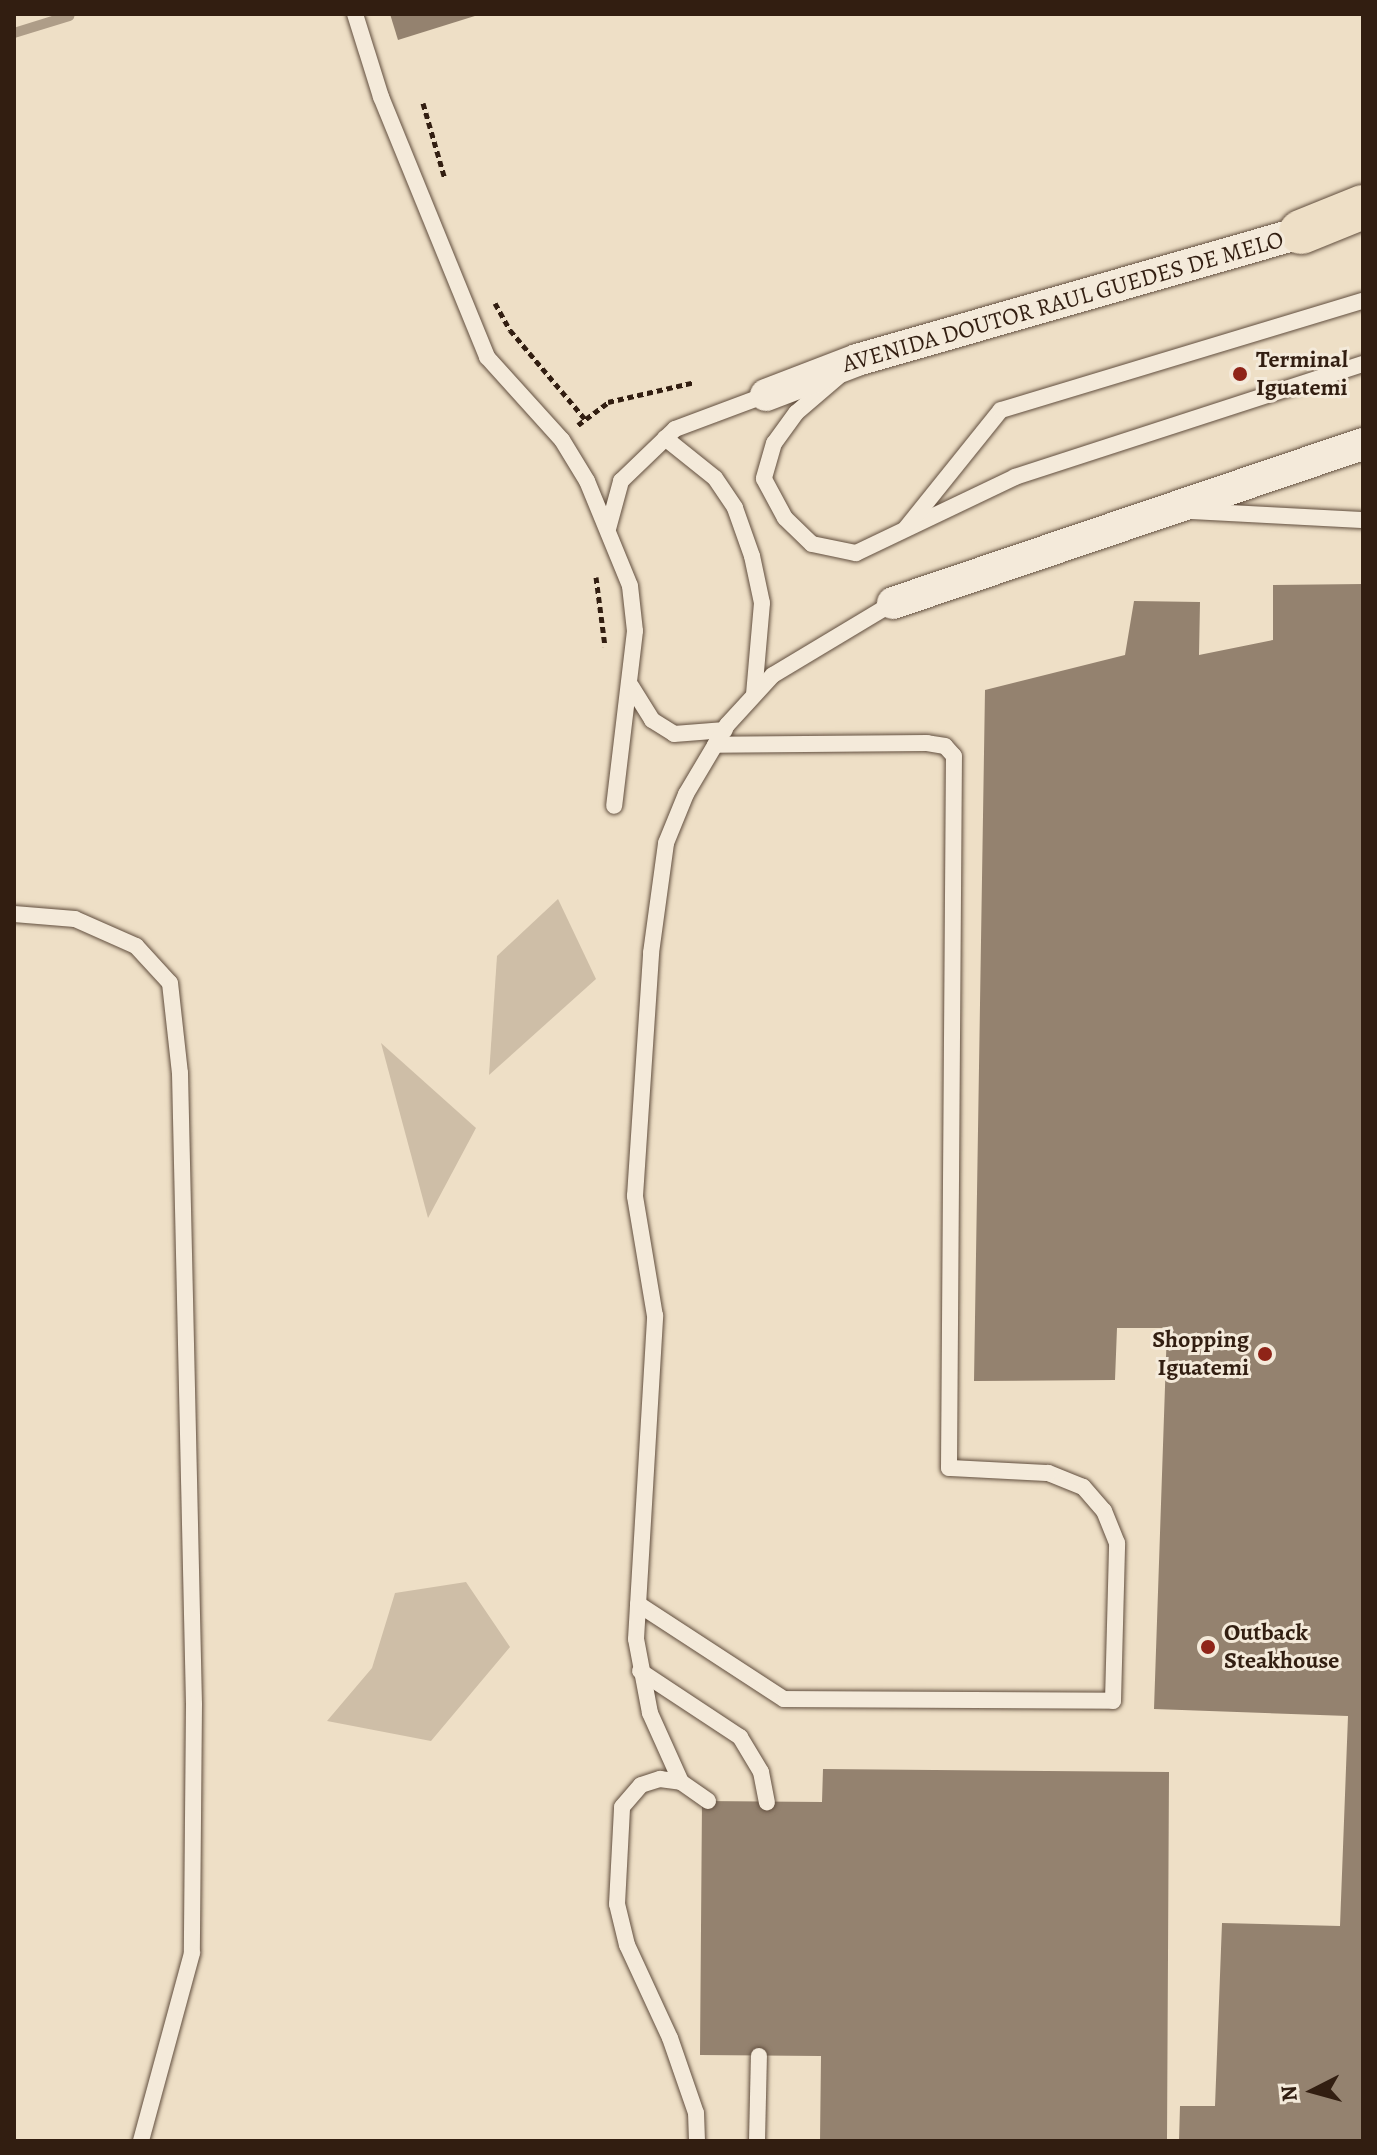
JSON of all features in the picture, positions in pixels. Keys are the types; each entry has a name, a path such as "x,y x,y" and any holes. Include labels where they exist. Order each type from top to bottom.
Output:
{"main road":[{"path":"1301,232 1363,207"}],"street":[{"name":"AVENIDA DOUTOR RAUL GUEDES DE MELO","path":"766,395 857,360 1363,215"},
{"path":"893,603 1363,444"}],"lane":[{"path":"355,14 381,97 487,357 562,440 608,531 630,586 635,631 614,806"},
{"path":"902,533 1001,410 1363,301"},
{"path":"857,360 796,413 774,443 764,479 785,518 812,544 856,553 1015,477 1363,364"},
{"path":"608,531 621,481 675,429 766,395"},
{"path":"665,438 715,478 735,508 752,556 762,603 754,695"},
{"path":"1168,510 1363,520"},
{"path":"681,1782 650,1713 640,1671 638,1604 655,1316 635,1196 653,935 666,843 686,794 715,745 754,695 773,675 893,603"},
{"path":"630,684 652,720 674,734 725,730"},
{"path":"638,1604 784,1699 1113,1701 1117,1543 1104,1511 1083,1487 1048,1473 949,1468 954,756 945,746 715,745"},
{"path":"14,914 75,919 136,946 170,983 180,1073 194,1704 192,1953 141,2141"},
{"path":"640,1671 740,1737 761,1772 767,1802"},
{"path":"697,2141 696,2113 670,2038 627,1945 617,1904 622,1807 641,1785 660,1779 681,1782 708,1801"},
{"path":"757,2141 759,2056"}],"path":[{"path":"423,103 449,193"},
{"path":"491,295 510,330 585,419"},
{"path":"562,440 585,419 628,395 695,382"},
{"path":"593,564 605,656"}],"shaded area":[{"path":"558,899 596,979 489,1075 497,956"},
{"path":"381,1043 476,1128 428,1218"},
{"path":"466,1582 510,1647 431,1741 327,1721 372,1668 395,1593"}],"building":[{"path":"390,14 478,14 478,15 398,40"},
{"name":"Shopping Iguatemi","path":"1363,584 1363,2141 1179,2141 1180,2106 1215,2106 1222,1923 1340,1926 1348,1716 1154,1709 1167,1328 1117,1328 1115,1380 974,1381 985,690 1125,655 1134,601 1200,602 1199,655 1273,640 1273,585"},
{"path":"823,1769 1169,1772 1167,2141 820,2141 821,2056 700,2055 702,1801 822,1802"}],"waterway":[{"path":"14,33 69,16"}],"place":[{"name":"Terminal Iguatemi","path":"1240,374"},
{"name":"Shopping Iguatemi","path":"1265,1354"},
{"name":"Outback Steakhouse","path":"1208,1647"}]}
